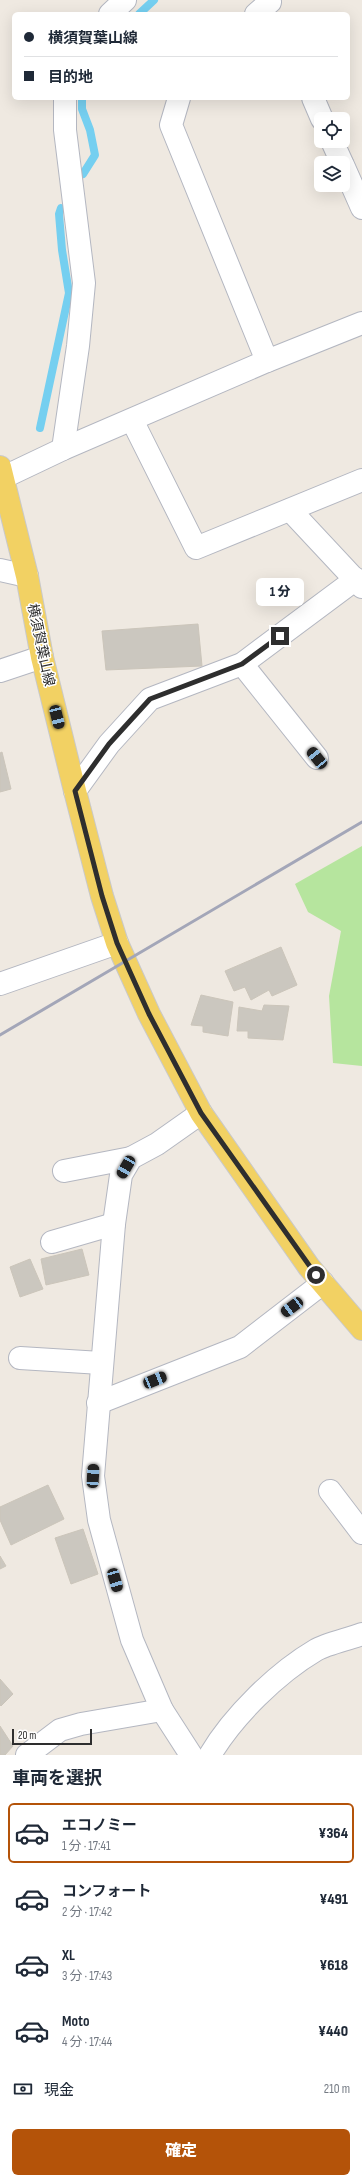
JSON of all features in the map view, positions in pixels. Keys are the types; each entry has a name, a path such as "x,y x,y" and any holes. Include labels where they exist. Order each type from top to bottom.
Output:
{"main road":[{"name":"横須賀葉山線","path":"1,472 27,576 42,657 75,791 102,896 117,943 149,1014 201,1113 309,1267 360,1329"}],"street":[{"path":"112,12 126,0"},
{"path":"63,449 78,346 84,283 65,130 65,100"},
{"path":"178,100 171,125 267,361"},
{"path":"314,100 319,112"},
{"path":"350,182 362,208"},
{"path":"1,472 63,449 267,361 362,323"},
{"path":"132,420 196,548 362,480"},
{"path":"75,791 109,744 150,699 242,664 359,583 290,510"},
{"path":"0,570 27,576"},
{"path":"0,670 42,657"},
{"path":"242,664 317,758"},
{"path":"0,984 117,943"},
{"path":"64,1171 131,1158 157,1144 201,1113"},
{"path":"131,1158 121,1176 114,1224 101,1363 93,1476 99,1520 132,1640 162,1710 191,1755"},
{"path":"52,1242 114,1224"},
{"path":"98,1403 240,1347 323,1283"},
{"path":"20,1358 101,1363"},
{"path":"330,1491 362,1533"},
{"path":"210,1755 222,1736 272,1682 317,1649 362,1634"},
{"path":"27,1755 60,1730 81,1724 162,1710"}],"green space":[{"path":"362,846 362,1066 333,1063 329,996 341,931 308,912 295,884"}],"building":[{"path":"198,624 202,666 106,670 102,631"},
{"path":"2,752 11,789 0,792 0,753"},
{"path":"281,947 297,985 272,996 269,990 251,1000 245,987 234,991 225,971"},
{"path":"201,995 233,1002 228,1036 203,1032 203,1026 191,1025"},
{"path":"264,1005 289,1006 283,1040 248,1038 248,1031 237,1031 239,1007 262,1011"},
{"path":"82,1249 89,1275 46,1285 41,1259"},
{"path":"30,1259 43,1289 20,1297 10,1267"},
{"path":"48,1485 64,1519 11,1545 0,1520 0,1507"},
{"path":"83,1529 98,1574 71,1584 55,1538"},
{"path":"0,1556 6,1566 0,1569"},
{"path":"0,1679 13,1694 1,1706 0,1705"},
{"path":"0,1726 13,1746 5,1755 0,1755"}],"waterway":[{"path":"141,12 154,0"},
{"path":"82,100 82,109 90,130 95,155 83,174"},
{"path":"40,428 69,293 62,250 59,214 61,208"}],"railway":[{"path":"0,1035 362,822"}],"route":[{"path":"280,636 242,664 150,699 109,744 75,791 102,896 117,943 149,1014 201,1113 316,1275"}]}
